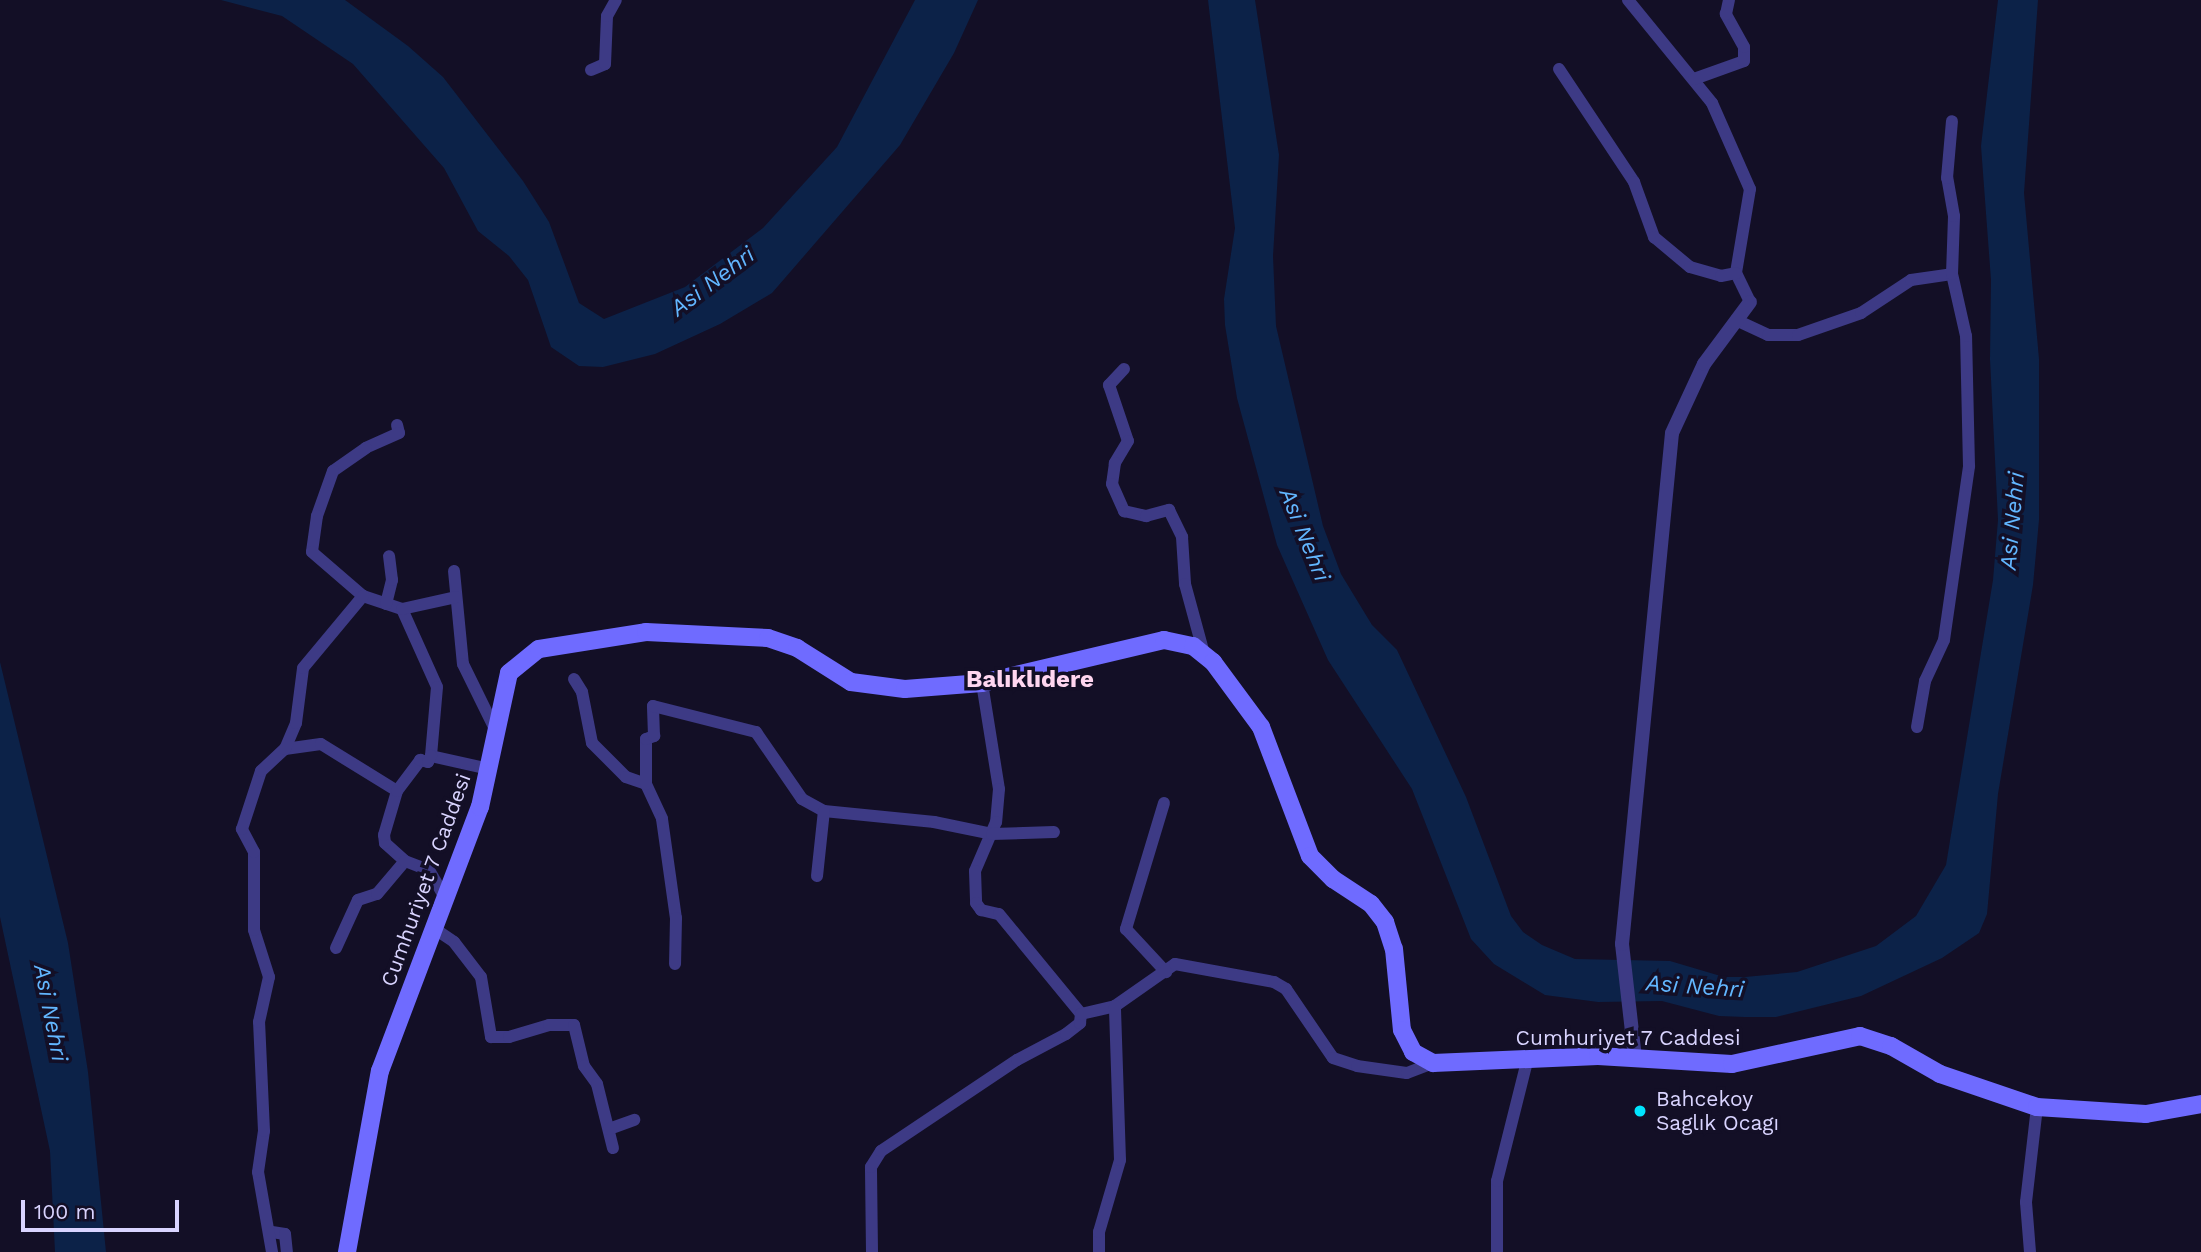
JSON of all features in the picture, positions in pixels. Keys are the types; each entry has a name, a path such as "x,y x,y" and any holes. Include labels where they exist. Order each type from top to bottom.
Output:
{"main road":[{"name":"Cumhuriyet 7 Caddesi","path":"347,1252 377,1081 435,929 444,896 480,807 509,673 532,654 558,645 646,632 768,638 797,648 850,682 905,689 982,683 1164,640 1184,642 1205,654"},
{"path":"1205,654 1261,727 1293,820 1310,856 1333,879 1371,904 1385,922 1394,949 1402,1030 1413,1052 1433,1063"},
{"name":"Cumhuriyet 7 Caddesi","path":"1433,1063 1634,1051 1714,1065 1756,1059 1823,1040 1860,1036 1892,1046 1940,1074 2037,1107 2146,1114 2201,1104"}],"street":[{"path":"590,70 605,64 607,16 616,0"},
{"path":"1628,0 1712,103 1750,189 1736,273 1750,302 1704,364 1672,433 1622,944 1634,1051"},
{"path":"1694,79 1744,61 1744,47 1726,14 1729,0"},
{"path":"1559,68 1634,182 1646,221 1660,243 1706,274 1736,273"},
{"path":"1917,727 1925,681 1944,640 1969,466 1966,337 1952,274 1954,216 1947,167 1952,121"},
{"path":"1736,320 1768,335 1798,335 1861,313 1911,280 1952,274"},
{"path":"1124,369 1109,385 1128,441 1115,463 1112,484 1124,511 1146,516 1169,510 1182,537 1185,584 1205,654"},
{"path":"397,425 399,433 366,448 333,471 314,534 312,552 363,596 386,604 402,609 456,597"},
{"path":"386,604 392,580 389,556"},
{"path":"454,571 463,664 495,729"},
{"path":"272,1252 272,1232 261,1206 258,1172 264,1130 259,1022 268,978 254,930 254,852 242,829 261,771 285,749 296,723 303,668 363,596"},
{"path":"402,609 437,687 431,756 428,762 419,761 397,791 384,835 385,843 405,861 429,870 444,896"},
{"path":"574,679 582,692 592,743 626,777 646,784"},
{"path":"872,1252 871,1167 881,1151 1006,1067 1066,1034 1080,1023 1081,1014 999,914 981,910 976,903 975,872 992,834 999,766 982,683"},
{"path":"675,964 676,918 667,844 646,784 646,739 654,736 653,706 756,732 802,799 824,811 934,822 992,834 1054,832"},
{"path":"285,749 321,744 397,791"},
{"path":"431,756 489,769"},
{"path":"1164,803 1126,929 1166,972"},
{"path":"817,876 824,811"},
{"path":"336,948 358,900 377,894 405,861"},
{"path":"435,929 454,942 481,977 491,1037 509,1037 549,1025 574,1025 610,1129 613,1148"},
{"path":"1081,1014 1115,1006 1166,972 1184,964 1243,980 1274,982 1286,989 1334,1058 1357,1066 1407,1073 1433,1063"},
{"path":"1099,1252 1099,1231 1121,1150 1115,1006"},
{"path":"1497,1252 1497,1181 1528,1058"},
{"path":"2029,1252 2026,1202 2037,1107"},
{"path":"610,1129 635,1120"},
{"path":"272,1232 285,1234 287,1252"}],"water":[{"name":"Asi Nehri","path":"221,0 345,0 408,46 443,77 523,181 549,222 579,303 604,319 685,287 763,228 837,147 915,0 978,0 954,53 900,145 772,293 720,324 655,354 603,367 579,366 551,347 528,280 509,256 478,231 444,168 353,64 282,16"},
{"name":"Asi Nehri","path":"1208,0 1255,0 1279,155 1273,256 1276,326 1323,526 1341,574 1372,625 1397,650 1466,797 1511,916 1523,932 1542,945 1575,959 1670,961 1724,977 1745,977 1797,972 1876,946 1916,916 1946,865 1993,580 1998,520 1990,359 1991,280 1981,146 1998,0 2038,0 2024,193 2039,359 2039,520 2033,585 1998,794 1987,914 1979,933 1942,958 1861,996 1776,1017 1719,1016 1662,1001 1598,1002 1545,995 1494,964 1471,939 1412,789 1328,660 1277,545 1237,398 1225,325 1224,299 1235,228"},
{"name":"Asi Nehri","path":"0,662 68,943 88,1072 106,1252 55,1252 50,1151 0,917"}],"place":[{"name":"Bahcekoy Saglık Ocagı","path":"1640,1111"}],"district":[{"name":"Balıklıdere","path":"1030,680"}]}
